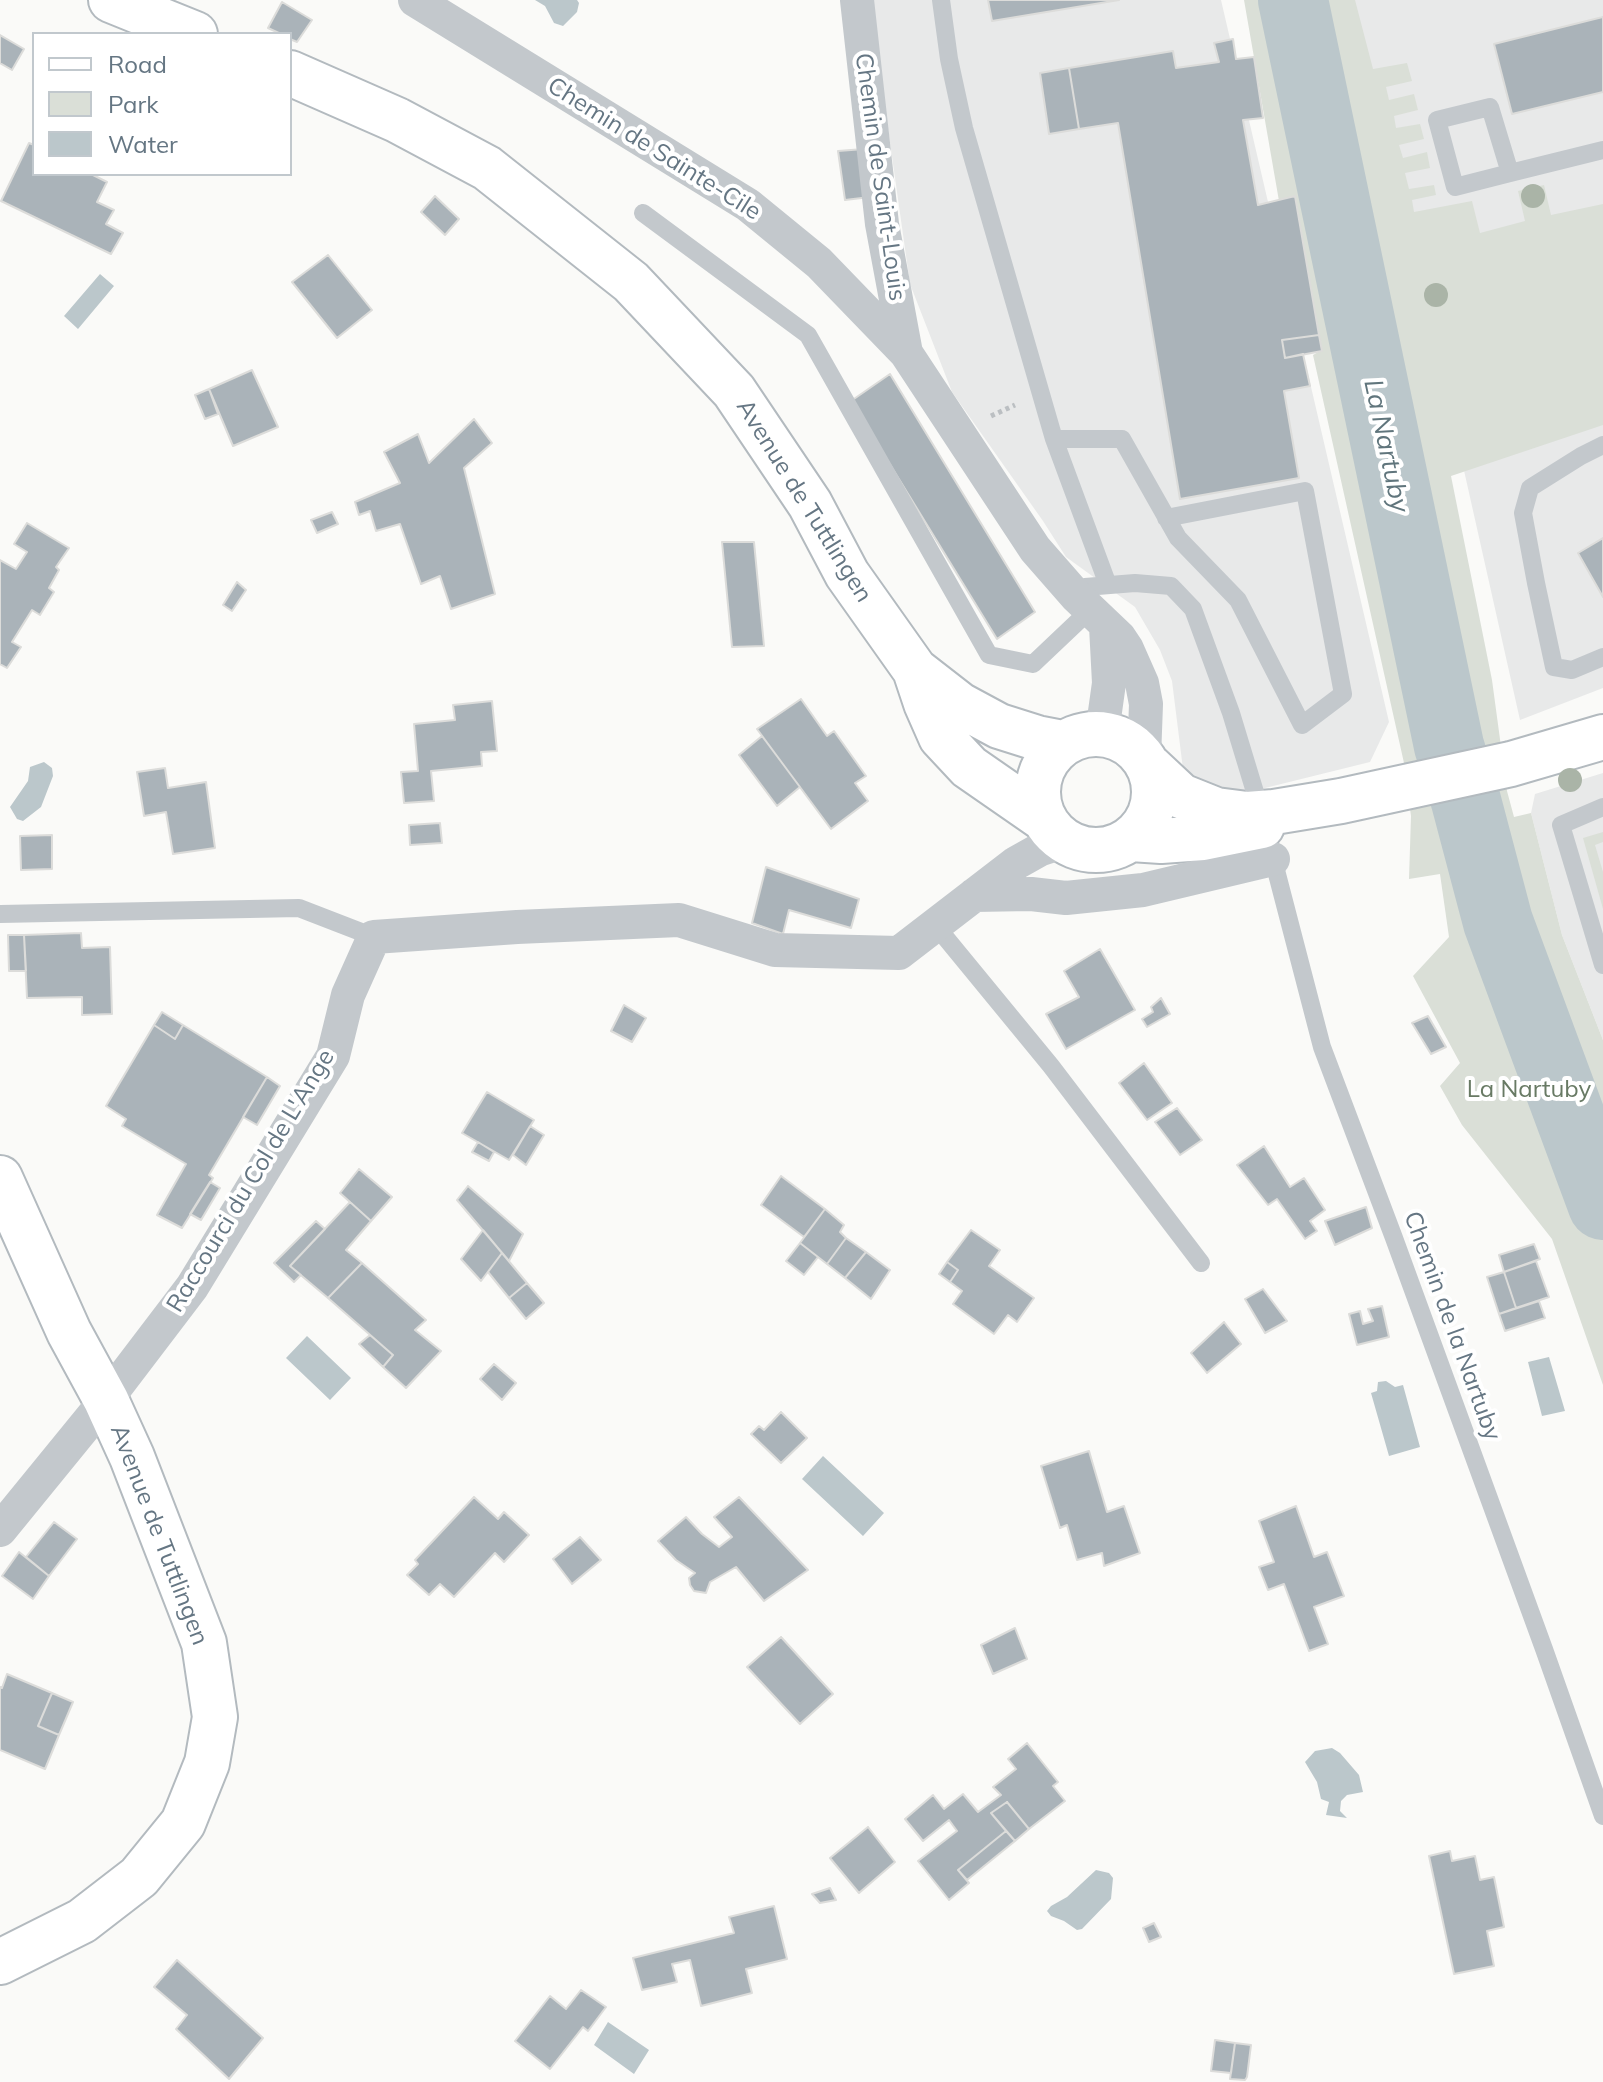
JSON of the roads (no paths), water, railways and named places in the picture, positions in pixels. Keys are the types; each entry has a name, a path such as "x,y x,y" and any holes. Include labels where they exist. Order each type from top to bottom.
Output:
{"main road":[{"path":"111,0 190,32"},
{"name":"Avenue de Tuttlingen","path":"292,74 397,120 487,168 631,282 734,391 810,504 847,574 915,670 960,705 999,726 1037,738 1083,738"},
{"name":"Avenue de Tuttlingen","path":"915,670 941,737 969,767 1055,830"},
{"path":"1147,762 1155,786 1153,807 1145,825 1131,839 1115,847 1098,850 1081,848 1055,830 1039,803 1038,786 1042,769 1051,755 1083,738 1118,737 1133,746 1181,796 1216,810 1247,814 1341,801 1511,764 1603,737"},
{"path":"1131,839 1161,841 1203,838 1282,821 1341,801"},
{"name":"Avenue de Tuttlingen","path":"0,1178 69,1332 106,1400 132,1457 204,1643 215,1717 207,1763 183,1823 139,1877 82,1921 0,1962"}],"street":[{"name":"Chemin de Sainte-Cile","path":"415,0 748,205 819,263 906,353 1035,549 1095,605 1127,649 1142,683 1146,704 1147,762"},
{"name":"Chemin de Saint-Louis","path":"857,0 882,224 906,353"},
{"path":"1083,738 1109,683 1095,605"},
{"path":"374,937 679,920 775,950 899,953 1016,863 1041,849 1055,830"},
{"path":"974,895 1031,894 1066,898 1143,890 1272,854"},
{"name":"Raccourci du Col de L'Ange","path":"0,1530 106,1400 192,1287 333,1056 348,995 374,937"}],"lane":[{"path":"941,0 949,59 964,128 1054,439 1095,605"},
{"path":"1510,173 1490,107 1437,120 1455,187 1603,150"},
{"path":"643,213 808,335 989,655 1033,664 1095,605 1135,583 1171,586 1193,609 1231,713 1255,792"},
{"path":"1054,439 1122,439 1166,518 1178,538 1238,600 1302,725 1343,694 1305,491 1166,518"},
{"path":"1603,445 1530,488 1523,513 1554,667 1572,670 1603,657"},
{"path":"1603,807 1561,825 1603,965"},
{"name":"Chemin de la Nartuby","path":"1272,854 1322,1047 1603,1816"},
{"path":"0,914 299,908 374,937"},
{"path":"936,926 1051,1066 1201,1263"}],"water":[{"path":"535,0 577,0 579,3 577,12 563,26 554,23 545,6"},
{"path":"100,274 114,286 78,329 64,316"},
{"path":"44,762 52,768 53,776 41,807 23,821 17,819 10,807 28,781 30,767"},
{"path":"307,1336 351,1378 330,1400 286,1358"},
{"path":"1549,1357 1565,1411 1542,1416 1528,1362"},
{"path":"1386,1381 1395,1387 1403,1385 1420,1447 1389,1456 1371,1393 1377,1391 1378,1382"},
{"path":"823,1456 884,1513 863,1536 802,1479"},
{"path":"1332,1748 1359,1775 1363,1792 1347,1795 1341,1801 1340,1811 1347,1818 1326,1815 1329,1802 1321,1799 1317,1782 1305,1762 1315,1751"},
{"path":"1096,1870 1109,1873 1113,1878 1111,1899 1082,1929 1077,1930 1051,1916 1047,1911 1051,1906 1067,1897"},
{"path":"608,2022 649,2050 634,2074 594,2045"}],"waterway":[{"name":"La Nartuby","path":"1293,0 1449,746 1498,922 1603,1205"}]}
